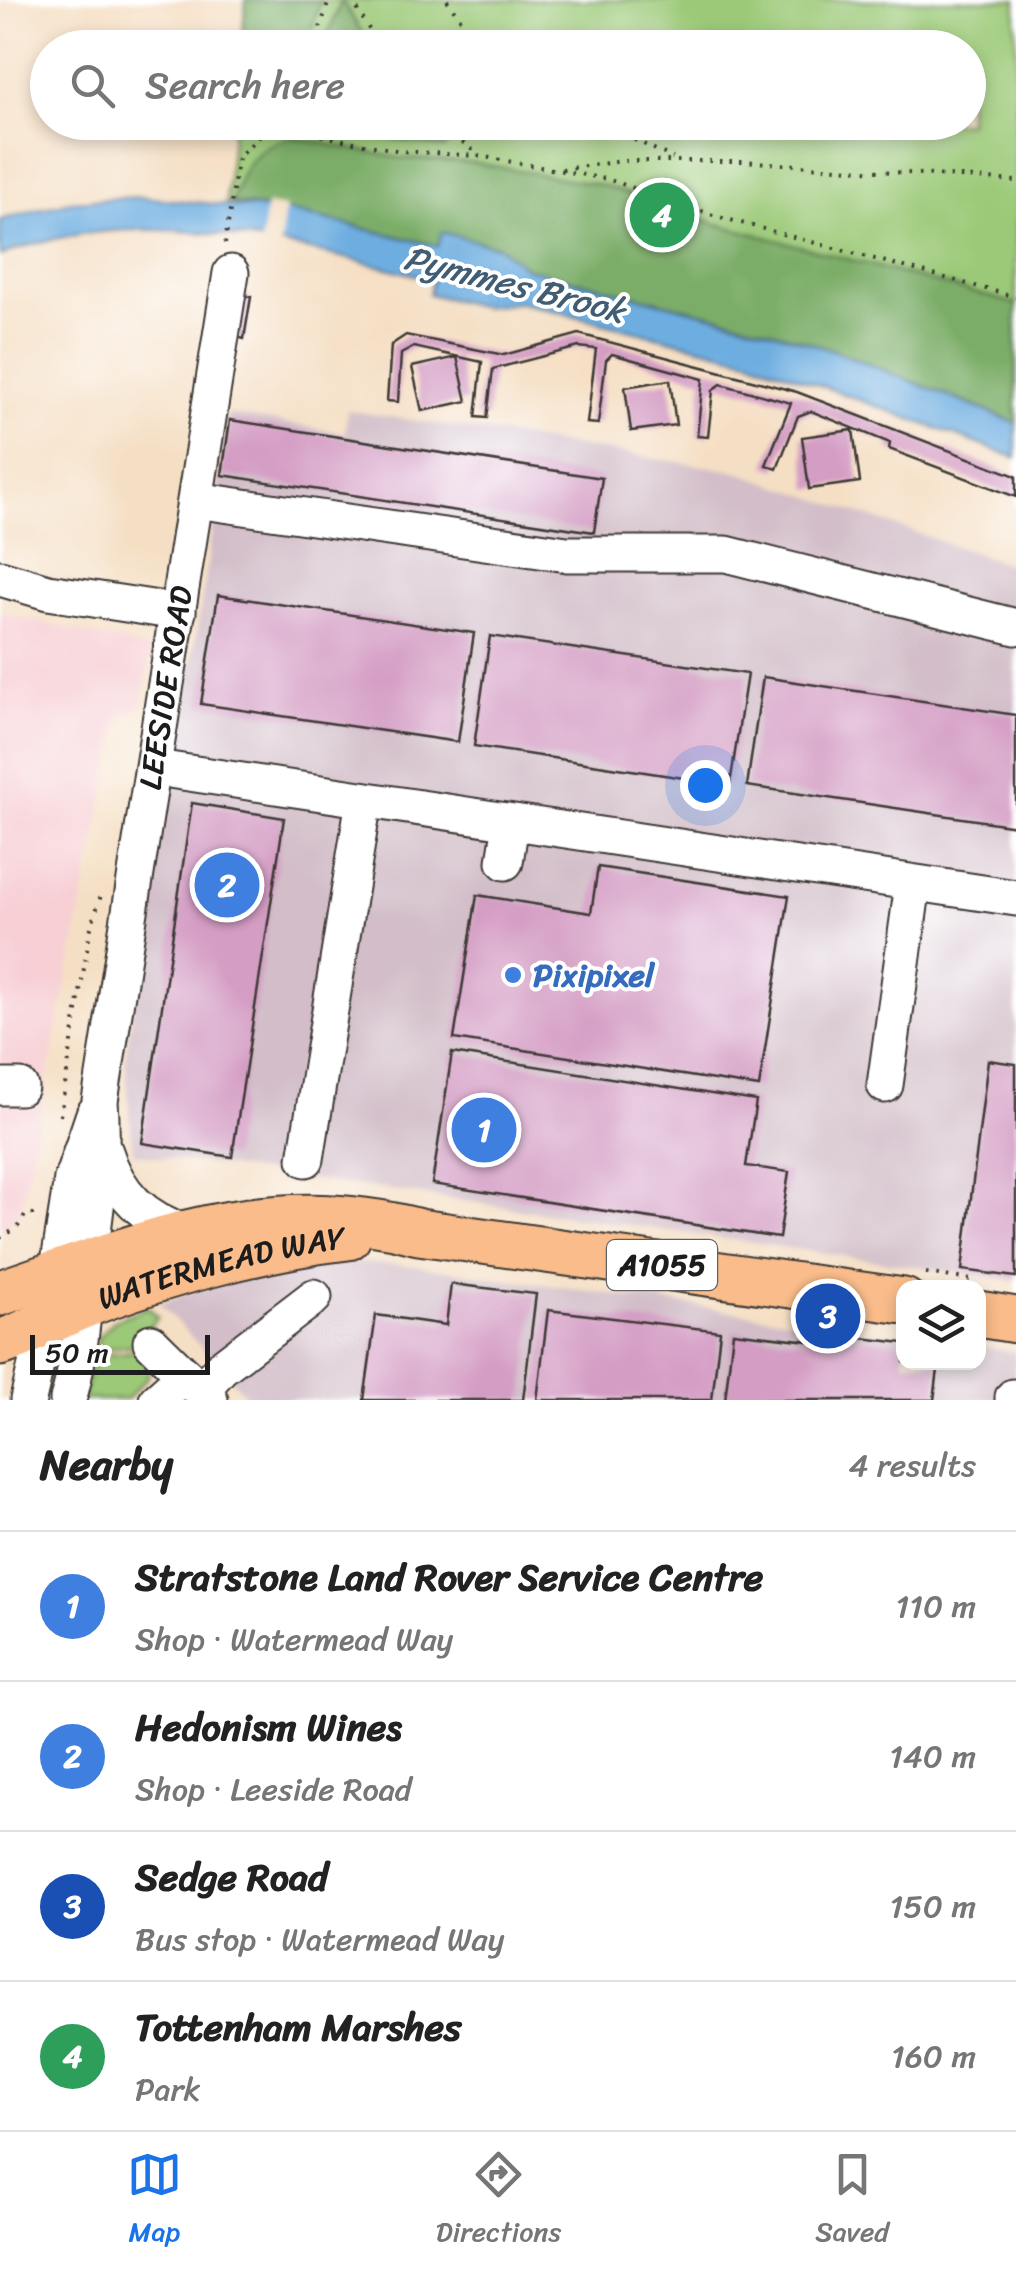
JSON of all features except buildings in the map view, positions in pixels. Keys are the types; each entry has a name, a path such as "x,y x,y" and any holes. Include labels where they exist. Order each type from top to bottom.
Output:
{"main road":[{"name":"WATERMEAD WAY","path":"76,1285 186,1232 246,1218 296,1214 346,1217 420,1232 896,1300"},
{"name":"WATERMEAD WAY","path":"76,1285 284,1247 420,1232"},
{"name":"A1055","path":"0,1294 76,1285"},
{"name":"A1055","path":"0,1343 76,1285"},
{"path":"986,1315 1016,1320"}],"street":[{"name":"LEESIDE ROAD","path":"68,1400 82,1342 72,1178 100,1102 156,768 196,500 214,328 227,258"},
{"path":"196,500 567,554 726,554 1016,627"},
{"path":"0,578 48,592 178,612"},
{"path":"156,768 1016,898"},
{"path":"306,1159 364,800"},
{"path":"506,862 511,823"},
{"path":"885,1085 914,884"},
{"name":"LEESIDE ROAD","path":"100,1102 103,1146 111,1172 134,1204 153,1220 186,1232"},
{"name":"LEESIDE ROAD","path":"28,1400 76,1285 103,1146"},
{"path":"45,1400 76,1285"},
{"path":"157,1400 199,1389 220,1368 314,1297"},
{"path":"151,1342 199,1389"}],"path":[{"path":"320,30 329,0"},
{"path":"352,0 370,30"},
{"path":"447,0 468,30"},
{"path":"227,258 230,200 238,156 255,140"},
{"path":"348,140 400,151 480,156 607,180 719,217 1016,297"},
{"path":"460,140 480,156"},
{"path":"634,140 677,160"},
{"path":"556,170 604,162 677,160 1016,182"},
{"path":"58,1129 90,932 99,902"},
{"path":"0,1238 17,1228 26,1214 41,1215"}],"shaded area":[{"path":"347,410 735,471 1016,567 1016,1281 133,1153 125,1057 205,581 227,414 345,433"},
{"path":"0,612 152,650 140,708 120,716 20,1212 0,1231"},
{"path":"354,1262 416,1266 896,1335 896,1370 986,1370 986,1348 1016,1352 1016,1400 241,1400 246,1395 159,1303 266,1268"}],"green space":[{"path":"246,0 1016,0 1016,423 833,350 760,327 399,236 226,202 231,140 986,140 986,30 243,30"},
{"path":"246,0 321,0 311,30 243,30"},
{"path":"341,2 360,30 330,30"},
{"path":"283,140 305,140 399,158 478,163 605,186 717,224 1016,304 1016,423 833,350 760,327 526,268 499,247 442,233 439,246 288,211 232,203 250,161"},
{"path":"397,140 444,140 448,144 444,148"},
{"path":"148,1307 158,1317 132,1345 97,1350 98,1337 116,1319"},
{"path":"137,1351 149,1365 148,1377 126,1400 82,1400 95,1355"}],"water":[{"name":"Pymmes Brook","path":"140,197 288,211 438,246 442,232 499,247 526,268 760,327 833,350 1016,423 1016,458 749,359 519,302 483,307 429,294 432,279 271,242 160,230 105,231 52,240 0,256 0,220 70,201"}],"pier":[{"path":"266,205 285,208 280,246 261,243"}],"place":[{"name":"Tottenham Marshes","path":"662,215"},
{"name":"Hedonism Wines","path":"227,885"},
{"name":"Pixipixel","path":"513,975"},
{"name":"Stratstone Land Rover Service Centre","path":"484,1130"},
{"name":"Sedge Road","path":"828,1316"}]}
